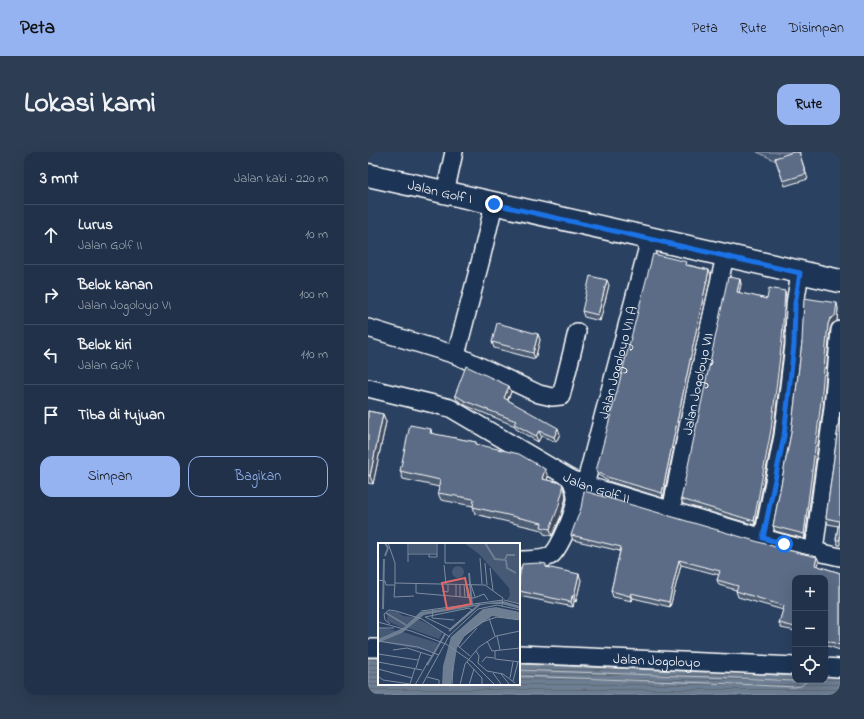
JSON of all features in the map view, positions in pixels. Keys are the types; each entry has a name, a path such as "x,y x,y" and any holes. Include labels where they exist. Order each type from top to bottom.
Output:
{"main road":[{"name":"Jalan Golf I","path":"368,175 840,281"}],"street":[{"path":"445,193 454,152"},
{"path":"456,355 494,204"},
{"name":"Jalan Jogoloyo VII A","path":"578,482 650,239"},
{"name":"Jalan Jogoloyo VII","path":"671,511 696,383 725,256"},
{"path":"763,538 784,436 794,345 795,304 800,273"},
{"path":"368,328 456,355 539,394 552,397 560,396 577,332"},
{"path":"814,550 833,408 840,330"},
{"name":"Jalan Golf II","path":"368,388 450,408 578,482 763,538 840,557"},
{"path":"520,560 541,559 551,556 556,551 570,522 578,482"},
{"name":"Jalan Jogoloyo","path":"520,654 792,666"},
{"path":"828,667 840,668"}],"shaded area":[{"path":"757,152 801,152 776,161"}],"water":[{"path":"368,658 378,658 378,685 520,685 520,661 792,673 792,683 828,683 828,674 840,675 840,695 368,695"}],"building":[{"path":"793,152 799,152 806,174 783,181 775,158"},
{"path":"653,254 687,262 686,265 709,270 662,493 607,477 596,471"},
{"path":"590,276 607,280 598,315 582,311"},
{"path":"728,277 740,279 737,292 767,299 769,288 785,291 782,340 771,430 754,521 681,499"},
{"path":"804,298 837,303 835,316 830,319 828,324 821,402 804,534 773,526 791,433 802,342"},
{"path":"497,323 538,334 533,353 492,342"},
{"path":"466,366 509,386 504,398 558,428 554,437 539,431 536,436 514,424 516,421 465,401 455,395"},
{"path":"368,411 383,414 370,476 368,475"},
{"path":"840,412 840,540 836,540 839,521 826,518"},
{"path":"410,425 431,429 430,433 476,442 476,444 519,454 545,469 542,479 562,483 563,489 550,529 541,527 542,523 473,507 474,499 438,493 440,480 400,471"},
{"path":"584,491 779,548 817,557 815,565 840,573 840,645 828,641 828,575 792,575 792,626 779,623 784,606 736,591 738,586 717,580 720,571 679,560 669,602 631,593 630,596 611,591 621,547 571,535 581,508"},
{"path":"522,564 546,564 546,567 579,574 574,596 572,596 571,602 520,591 520,574"}],"route":[{"path":"494,204 800,273 795,304 794,345 784,436 763,538 784,544"}]}
